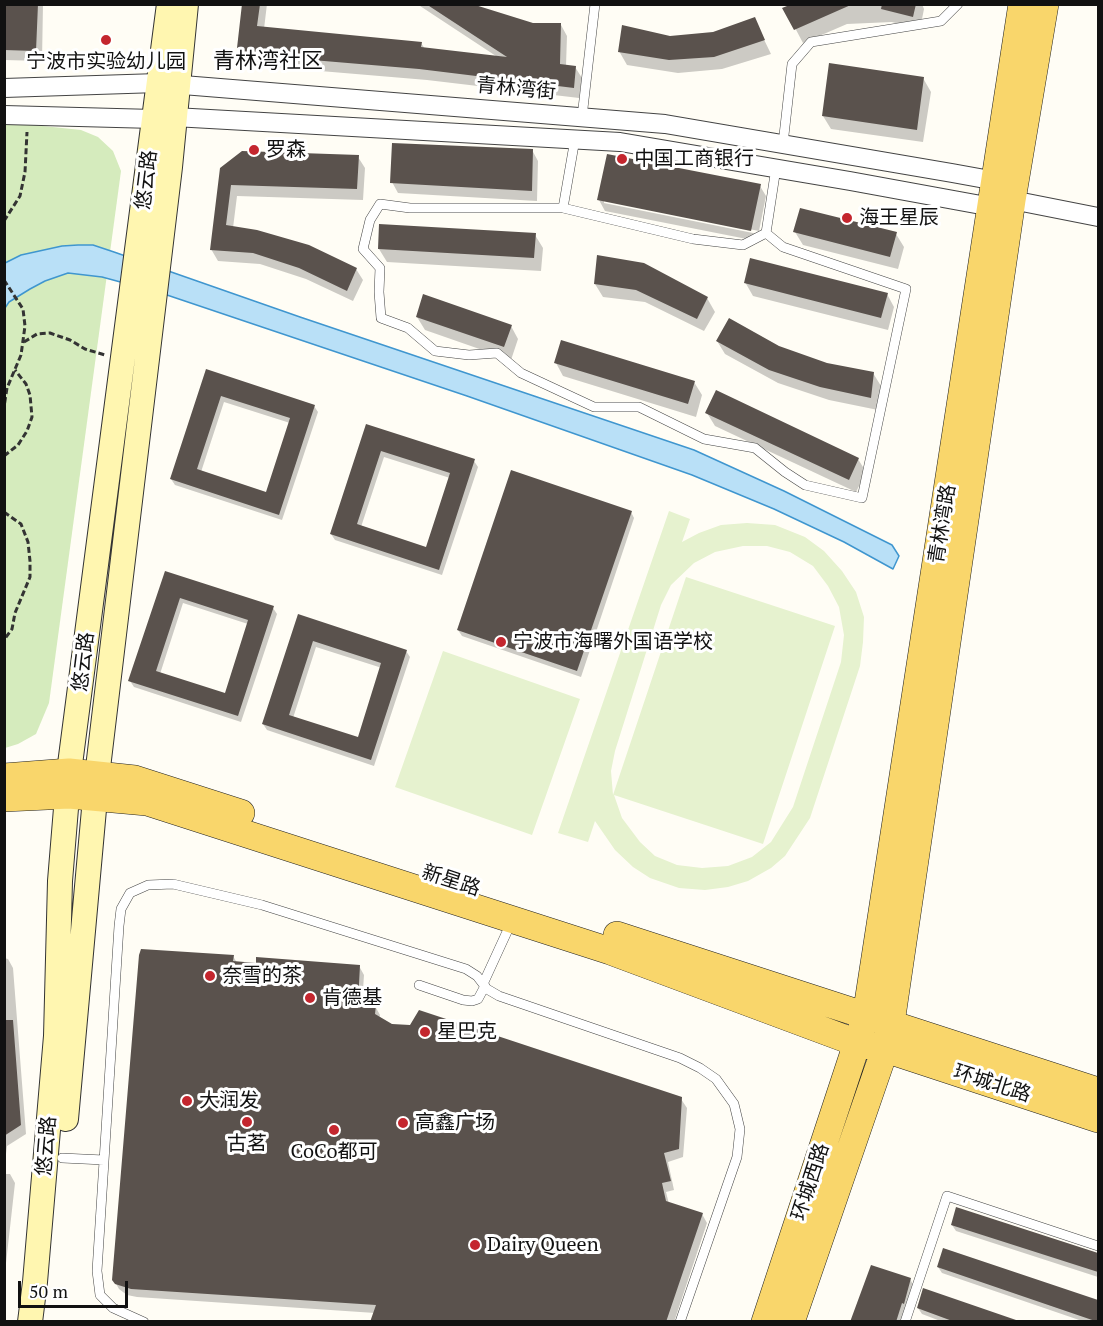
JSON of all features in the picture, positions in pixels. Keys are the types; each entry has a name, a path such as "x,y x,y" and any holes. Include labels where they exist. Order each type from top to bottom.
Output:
{"main road":[{"name":"青林湾路","path":"857,1043 878,1020 1000,196 1022,4"},
{"name":"青林湾路","path":"1000,196 1045,4"},
{"name":"新星路","path":"4,777 97,786 610,951 857,1043 885,1049"},
{"name":"新星路","path":"97,786 135,779 878,1020"},
{"name":"新星路","path":"4,798 69,784"},
{"path":"791,1322 885,1049 878,1020"},
{"name":"环城北路","path":"878,1020 1098,1091"},
{"name":"环城西路","path":"765,1322 857,1043"},
{"name":"环城北路","path":"885,1049 1098,1119"}],"street":[{"name":"悠云路","path":"168,84 169,4"},
{"name":"悠云路","path":"46,1322 142,308 168,84 186,4"},
{"name":"青林湾街","path":"4,88 168,84 665,124 783,144 1098,217"},
{"name":"青林湾街","path":"4,115 164,118 620,142 776,168 1000,196"},
{"name":"悠云路","path":"30,1322 56,1036 60,881 69,784 124,358 142,308"}],"lane":[{"path":"582,117 595,4"},
{"path":"783,144 792,64 811,42 941,21 958,4"},
{"path":"564,208 575,140"},
{"path":"766,233 776,168"},
{"path":"380,204 410,208 564,208 693,239 743,246 766,233 783,247 906,289 862,498 805,484 785,472 755,448 704,439 639,408 594,407 521,373 497,353 469,355 435,351 408,328 381,318 380,268 363,249 370,220 380,204"},
{"path":"144,1322 113,1308 100,1295 97,1271 104,1160 121,909 130,893 148,885 173,884 262,905 466,969 500,996 680,1058 716,1079 734,1104 740,1129 737,1157 680,1322"},
{"path":"419,985 472,1001 478,999 512,919"},
{"path":"62,1158 104,1160"},
{"path":"905,1322 947,1196 1098,1246"}],"path":[{"path":"4,221 20,196 22,188 28,116"},
{"path":"4,280 19,303 24,317 24,342 7,388 4,407"},
{"path":"24,342 37,334 50,333 70,340 85,350 124,358"},
{"path":"4,456 18,445 32,417 30,395 26,384 15,370"},
{"path":"4,512 21,524 28,542 30,561 30,577 15,613 12,629 4,639"}],"green space":[{"path":"5,122 81,130 98,137 113,151 121,171 49,703 36,734 5,748"},
{"path":"669,511 690,519 682,542 721,525 747,523 775,525 805,537 824,551 842,571 856,592 864,617 860,666 810,818 785,856 771,868 748,881 705,890 679,888 650,878 633,867 615,850 595,821 588,842 558,833","holes":["743,546 767,546 790,552 813,566 828,586 839,607 844,635 841,662 793,807 771,842 752,857 728,866 702,868 677,865 655,856 640,842 622,818 614,795 763,844 835,626 686,577 613,795 611,771 615,751 661,605 671,585 694,563 715,552"]},
{"path":"443,651 580,699 532,835 395,787"}],"water":[{"path":"78,245 93,245 694,450 784,491 892,545 899,556 893,569 844,542 774,509 692,475 161,293 102,277 68,273 30,289 9,302 5,308 5,263 21,255"}],"building":[{"path":"4,4 38,4 36,51 4,50"},
{"path":"242,4 260,4 257,26 422,42 421,47 507,57 426,4 472,4 533,23 561,23 560,64 576,66 574,88 419,69 241,54 242,48 237,48"},
{"path":"792,4 853,4 794,30 782,8"},
{"path":"882,4 916,4 913,17 881,9"},
{"path":"755,17 765,40 714,57 669,60 618,52 622,25 670,36 713,32"},
{"path":"829,63 924,77 917,130 822,116"},
{"path":"392,143 533,149 532,191 390,183"},
{"path":"242,151 359,155 357,189 231,185 226,225 257,230 309,245 357,268 347,291 299,268 253,253 210,250 220,168"},
{"path":"607,154 761,184 751,231 597,200"},
{"path":"800,208 897,232 890,257 793,232"},
{"path":"379,224 536,233 534,258 378,249"},
{"path":"597,255 644,263 708,297 697,319 636,290 594,284"},
{"path":"750,258 888,293 881,318 744,283"},
{"path":"423,294 512,325 504,347 416,317"},
{"path":"729,318 779,346 827,363 874,372 871,398 820,387 769,370 716,341"},
{"path":"561,340 695,381 688,404 554,363"},
{"path":"206,369 315,405 279,515 170,479","holes":["221,396 290,418 266,492 197,469"]},
{"path":"716,390 859,458 849,480 705,413"},
{"path":"366,424 475,459 439,570 330,534","holes":["381,451 450,473 426,547 357,524"]},
{"path":"511,470 632,511 577,671 457,630"},
{"path":"165,571 274,606 238,716 128,681","holes":["180,598 248,620 225,693 156,671"]},
{"path":"298,614 407,650 371,760 262,724","holes":["313,641 381,663 358,737 289,715"]},
{"name":"高鑫广场","path":"141,949 234,955 233,961 256,963 256,957 360,965 358,1003 376,1005 375,1014 392,1024 410,1025 419,1010 682,1097 679,1149 664,1153 671,1181 662,1183 666,1201 703,1213 666,1322 370,1322 376,1305 131,1289 115,1284 112,1280"},
{"path":"4,1020 13,1020 21,1125 4,1136"},
{"path":"956,1207 1098,1253 1098,1272 951,1225"},
{"path":"943,1248 1098,1300 1098,1322 937,1267"},
{"path":"871,1265 911,1278 896,1322 850,1322"},
{"path":"923,1288 1016,1320 1015,1322 955,1322 917,1308"}],"place":[{"name":"宁波市实验幼儿园","path":"106,40"},
{"name":"罗森","path":"254,150"},
{"name":"中国工商银行","path":"622,159"},
{"name":"海王星辰","path":"847,218"},
{"name":"宁波市海曙外国语学校","path":"501,642"},
{"name":"奈雪的茶","path":"210,976"},
{"name":"肯德基","path":"310,998"},
{"name":"星巴克","path":"425,1032"},
{"name":"大润发","path":"187,1101"},
{"name":"古茗","path":"247,1122"},
{"name":"高鑫广场","path":"403,1123"},
{"name":"CoCo都可","path":"334,1130"},
{"name":"Dairy Queen","path":"475,1245"}],"district":[{"name":"青林湾社区","path":"268,62"}]}
